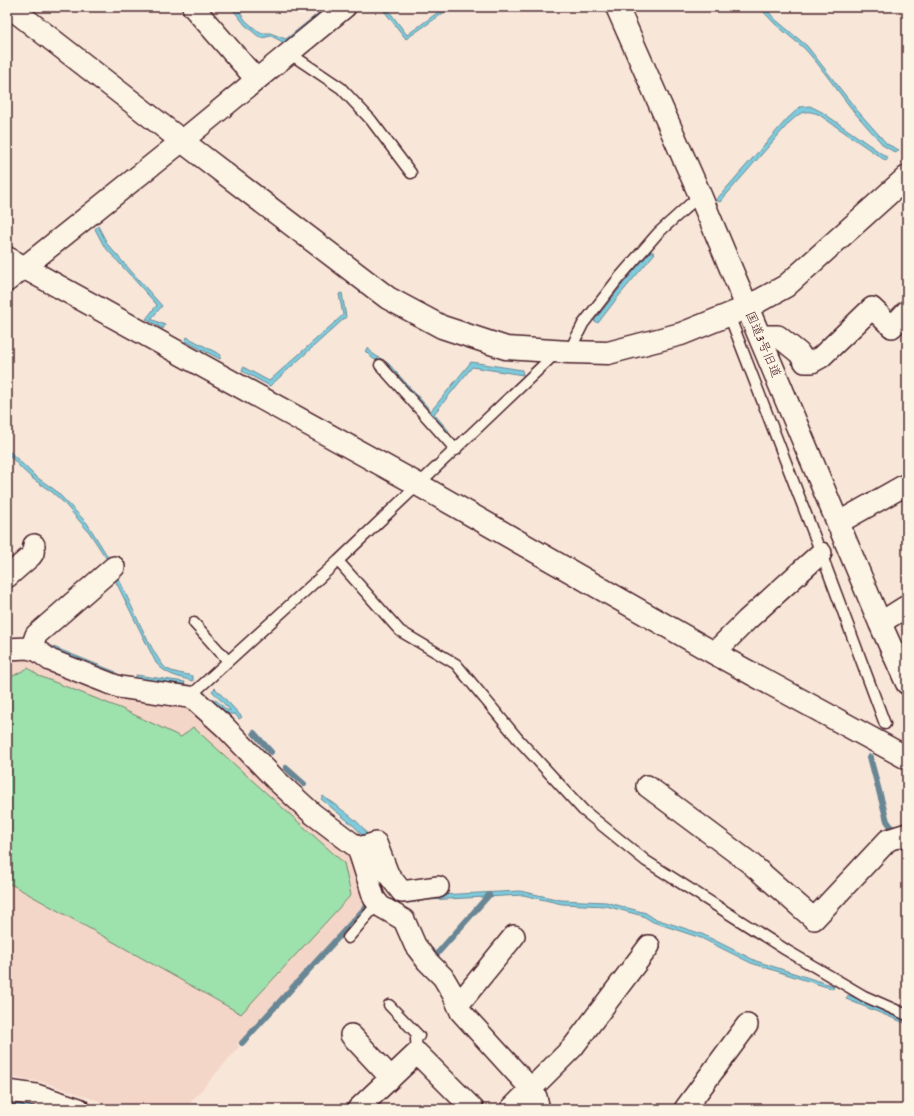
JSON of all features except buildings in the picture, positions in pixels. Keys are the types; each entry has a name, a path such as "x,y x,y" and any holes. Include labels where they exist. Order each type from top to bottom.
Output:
{"street":[{"path":"10,7 182,141 388,298 442,327 506,348 563,352 608,352 680,334 738,311 786,286 907,177"},
{"path":"193,7 256,79"},
{"path":"7,281 16,263 182,141 345,7"},
{"name":"国道3号旧道","path":"617,7 700,195 738,311 760,336 907,683"},
{"path":"16,263 418,485 714,653 907,758"},
{"path":"760,336 778,336 799,353 805,362 812,362 821,358 872,308 892,327 907,311"},
{"path":"838,523 907,484"},
{"path":"7,577 31,556 34,545"},
{"path":"714,653 747,620 821,553"},
{"path":"31,649 36,635 114,567"},
{"path":"880,622 907,606"},
{"path":"7,649 28,648 38,651 50,660 118,687 189,697 195,700 225,727 276,780 314,814 358,848 374,898 378,904 404,920 415,945 427,961 443,977 461,1012 532,1090 536,1097 539,1109"},
{"path":"647,786 750,863 814,919 888,840 907,834"},
{"path":"358,848 376,843 388,874 395,885 402,892 438,887"},
{"path":"458,1006 514,936"},
{"path":"511,1109 532,1090 573,1047 649,946"},
{"path":"685,1109 747,1025"},
{"path":"351,1035 391,1078"},
{"path":"358,1109 417,1053 473,1109"},
{"path":"7,1091 36,1096 79,1109"}],"lane":[{"path":"289,52 341,88 371,120 411,173"},
{"path":"189,697 563,352 618,279 658,233 700,195"},
{"path":"738,311 821,553 885,724"},
{"path":"380,365 456,450"},
{"path":"338,561 400,631 456,664 518,739 583,810 640,857 786,950 864,996 907,1015"},
{"path":"194,623 228,661"},
{"path":"348,938 378,904"},
{"path":"389,1005 418,1036 416,1039 417,1053"}],"shaded area":[{"path":"7,655 33,656 192,708 353,849 369,900 237,1044 239,1047 185,1109 119,1109 43,1082 7,1077"}],"green space":[{"path":"28,668 39,676 120,708 181,737 193,727 344,863 351,895 241,1014 7,882 7,681 9,678"}],"water":[{"path":"231,7 236,7 246,21 260,33 270,33 286,39 326,7 330,7 285,43 271,36 262,38 259,37 245,25"},
{"path":"381,7 386,7 407,35 445,7 452,7 406,39"},
{"path":"759,7 764,7 776,20 807,46 856,109 887,144 899,150 896,153 884,146 854,112 805,49 775,24"},
{"path":"810,106 822,112 888,158 886,161 818,114 805,112 799,114 789,123 720,202 716,200 787,119 800,107"},
{"path":"98,226 108,245 162,306 151,319 165,325 163,329 146,319 157,305 104,246 95,229"},
{"path":"651,251 655,253 598,323 594,321 626,280"},
{"path":"342,293 346,317 270,386 242,371 243,367 269,381 343,315 339,294"},
{"path":"187,337 221,355 220,359 185,341"},
{"path":"368,348 373,354 388,363 431,411 471,362 522,370 523,375 472,367 434,414 449,431 447,433 387,366 372,358 365,351"},
{"path":"7,449 35,476 55,490 87,523 108,557 106,558 89,532 63,502 23,470 7,453"},
{"path":"119,579 149,642 162,664 167,669 193,676 193,681 168,673 156,663 115,580"},
{"path":"51,646 116,672 115,676 50,649"},
{"path":"136,675 185,682 184,686 136,679"},
{"path":"215,688 242,717 239,719 235,714 224,712 209,701 209,698 218,701 226,709 229,711 230,710 212,691"},
{"path":"323,796 354,819 367,835 364,837 354,826 321,799"},
{"path":"383,874 438,895 520,891 561,900 606,902 646,913 653,918 702,934 756,961 834,986 833,989 751,963 701,938 653,922 643,916 606,906 562,904 523,895 428,900 408,903 401,902"},
{"path":"848,995 907,1020 907,1024 846,999"},
{"path":"7,1102 42,1107 47,1109 7,1109"}],"waterway":[{"path":"254,733 271,752"},
{"path":"870,757 887,821 907,849"},
{"path":"286,768 304,784"},
{"path":"430,950 436,955 489,895"},
{"path":"242,1043 366,907"}]}
